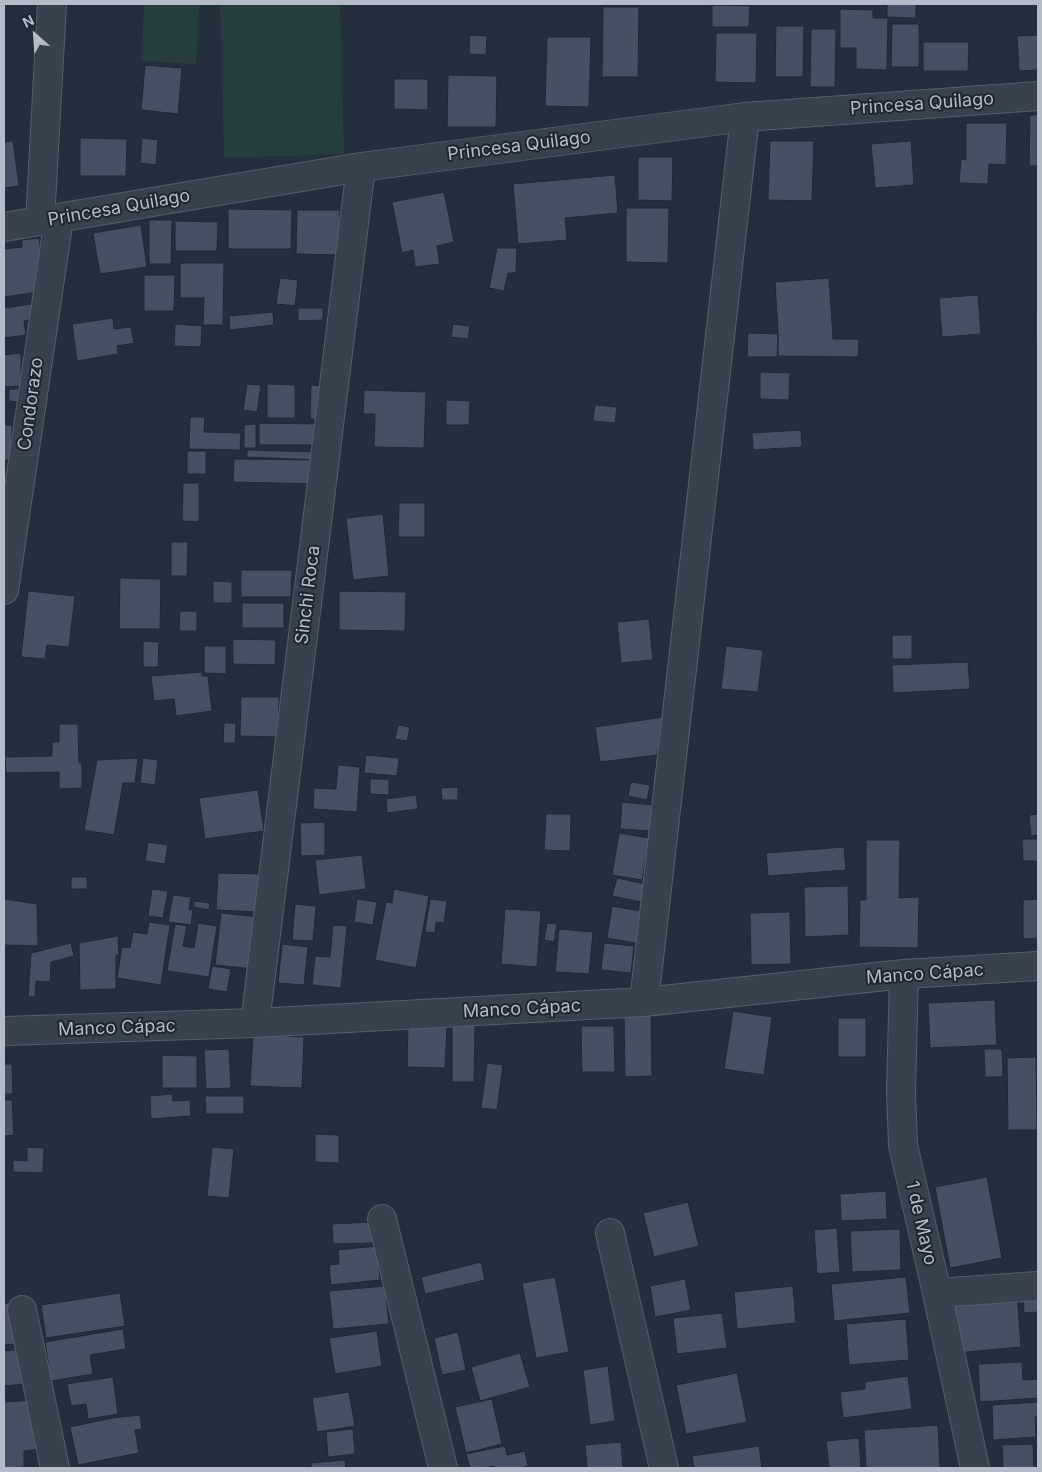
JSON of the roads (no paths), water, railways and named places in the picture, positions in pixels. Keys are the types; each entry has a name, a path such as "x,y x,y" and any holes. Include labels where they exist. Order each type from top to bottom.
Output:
{"street":[{"name":"Condorazo","path":"4,590 49,220 52,4"},
{"name":"Princesa Quilago","path":"4,227 361,167 745,117 1038,96"},
{"path":"644,1002 745,117"},
{"name":"Sinchi Roca","path":"255,1024 361,167"},
{"name":"Manco Cápac","path":"4,1031 255,1024 644,1002 904,974 1038,966"},
{"name":"1 de Mayo","path":"904,974 901,1092 903,1145 975,1468"},
{"path":"382,1219 443,1468"},
{"path":"610,1233 664,1468"},
{"path":"937,1293 1038,1286"},
{"path":"22,1310 55,1468"}]}
